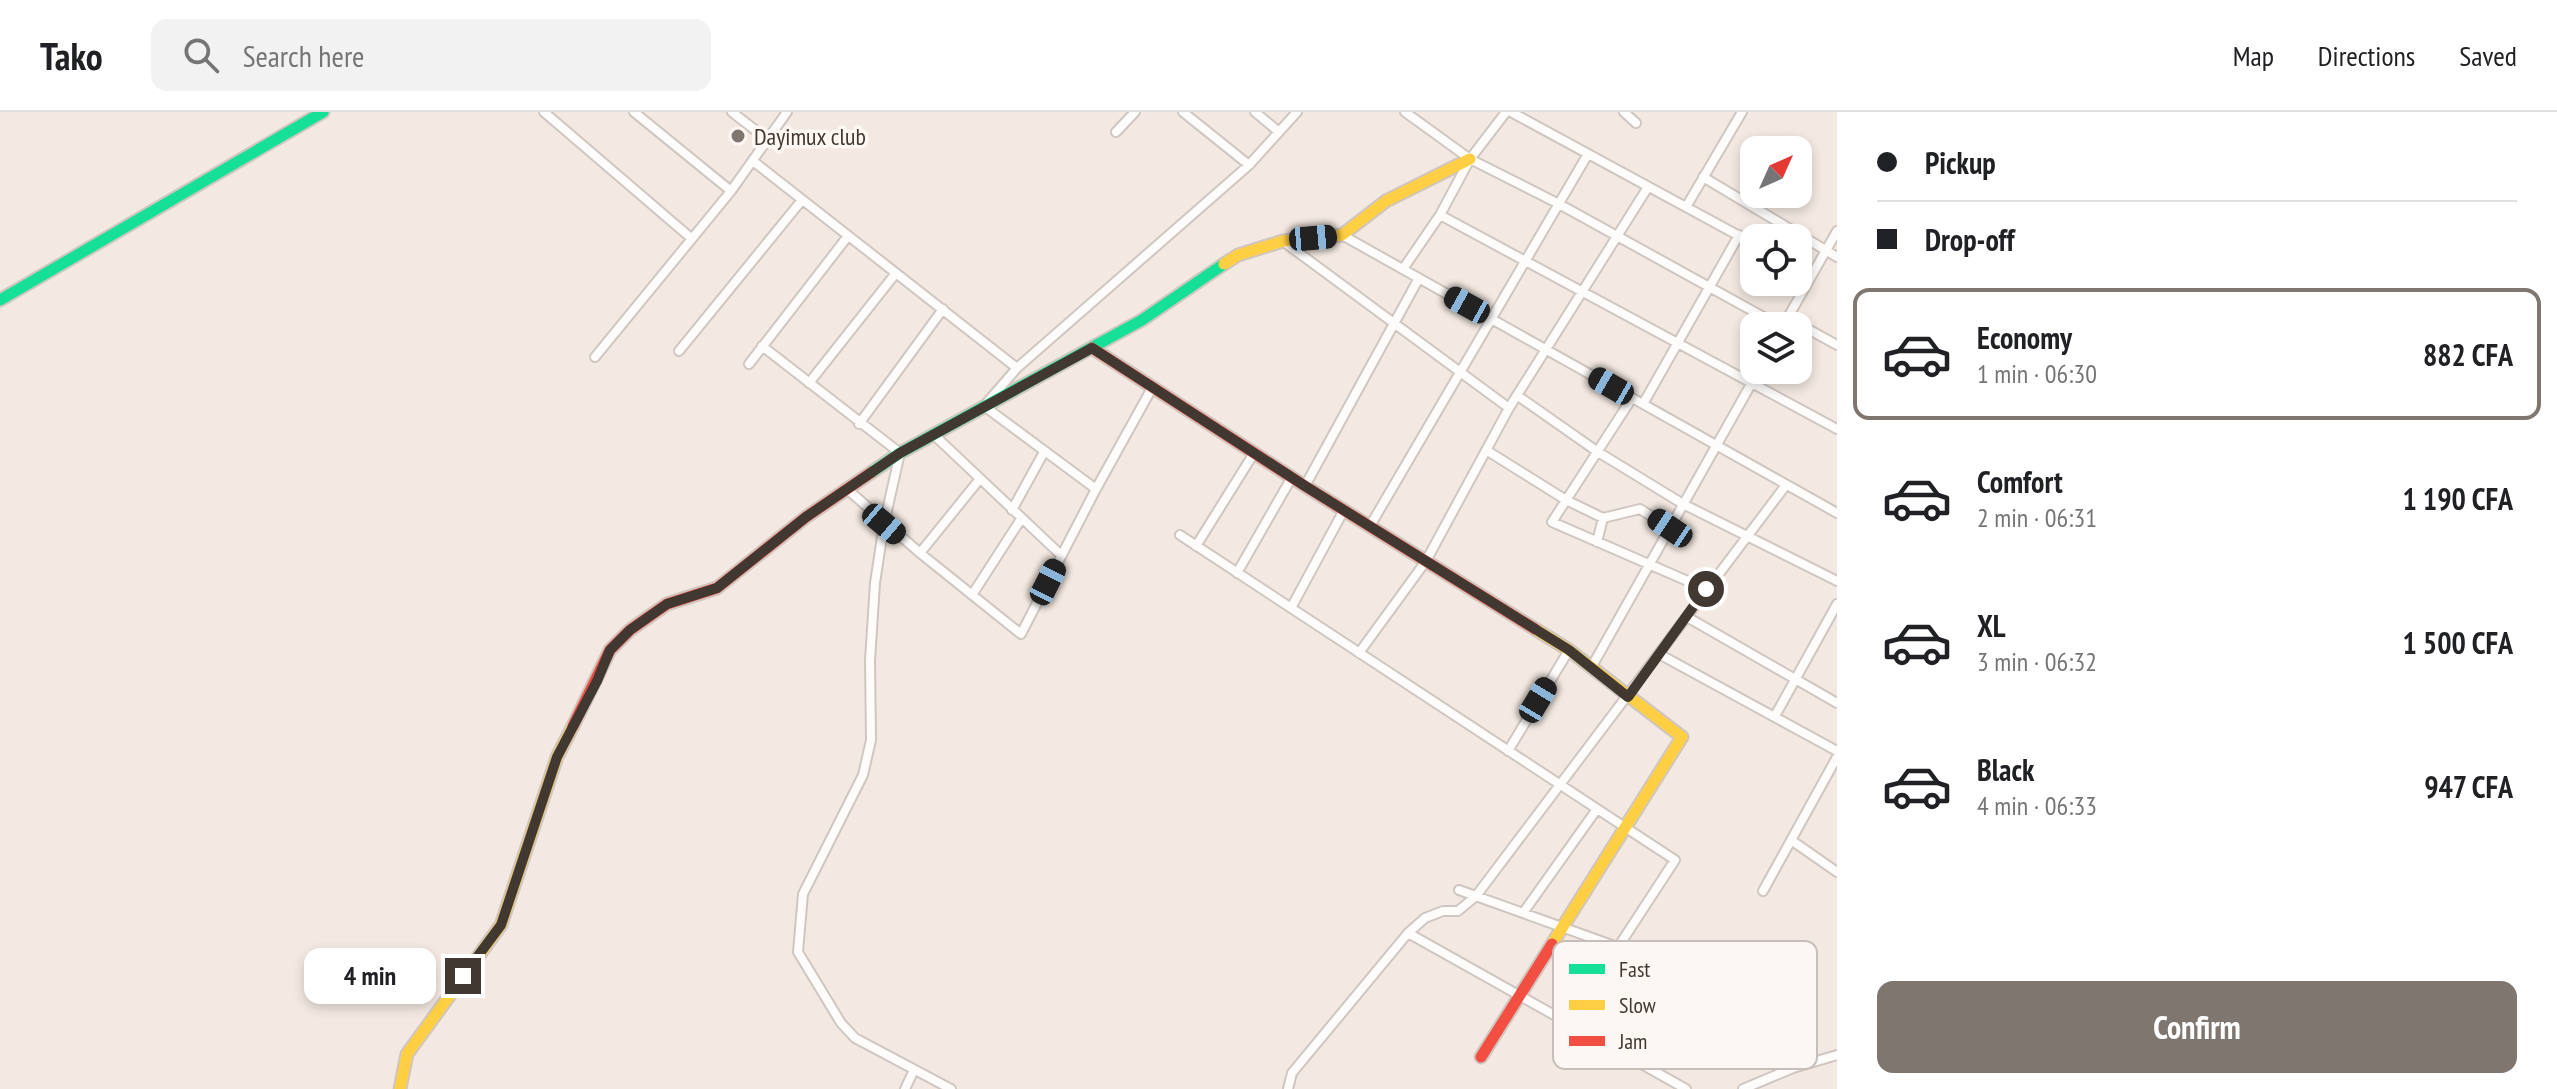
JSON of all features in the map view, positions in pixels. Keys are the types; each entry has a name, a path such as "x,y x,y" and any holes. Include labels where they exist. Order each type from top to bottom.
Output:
{"street":[{"path":"0,300 323,112"},
{"path":"544,112 691,238"},
{"path":"634,112 731,191"},
{"path":"732,112 768,140"},
{"path":"595,357 731,191 787,112"},
{"path":"1116,132 1135,112"},
{"path":"1183,112 1249,165"},
{"path":"1255,112 1279,132"},
{"path":"984,406 1017,368 1249,165 1297,112"},
{"path":"1405,112 1470,159 1761,312"},
{"path":"1403,269 1440,215 1470,159 1508,112 1739,235 1643,404"},
{"path":"1624,112 1636,123"},
{"path":"1686,207 1742,112"},
{"path":"1370,526 1588,154"},
{"path":"400,1089 407,1054 501,925 557,757 610,650 630,630 667,604 717,588 806,517 900,453 1142,320 1238,255 1283,241 1342,235 1386,201 1470,159"},
{"path":"753,161 1017,368"},
{"path":"1703,177 1837,257"},
{"path":"1359,653 1426,561 1509,408 1648,187"},
{"path":"679,351 802,200"},
{"path":"1440,215 1740,378"},
{"path":"1812,275 1837,231"},
{"path":"1342,235 1837,513"},
{"path":"749,364 848,236"},
{"path":"1283,241 1509,408"},
{"path":"809,383 896,273"},
{"path":"1305,486 1419,278"},
{"path":"859,424 943,309"},
{"path":"1812,335 1837,345"},
{"path":"762,346 900,453"},
{"path":"1092,348 1305,486 1569,650 1682,737 1554,941"},
{"path":"1591,668 1751,384 1837,429"},
{"path":"847,489 884,524 1021,634 1152,388"},
{"path":"1518,396 1598,452 1683,504 1837,581"},
{"path":"1632,398 1552,522 1706,589"},
{"path":"984,406 1096,489"},
{"path":"933,434 1061,555"},
{"path":"1486,450 1566,500 1603,518 1640,509 1670,528"},
{"path":"1012,510 1044,452"},
{"path":"900,453 875,583 870,660 871,740 863,775 803,894 798,952 841,1023 855,1038 951,1089"},
{"path":"1196,546 1254,453"},
{"path":"1237,573 1292,477"},
{"path":"920,553 979,480"},
{"path":"1288,1089 1292,1073 1408,933 1425,918 1443,911 1458,911 1476,896 1786,485"},
{"path":"1291,608 1344,510"},
{"path":"1597,542 1603,518"},
{"path":"972,595 1021,519"},
{"path":"1180,535 1675,860 1623,941"},
{"path":"1775,716 1837,604"},
{"path":"1687,617 1837,703"},
{"path":"1508,751 1569,650"},
{"path":"1659,654 1837,751"},
{"path":"1763,891 1837,757"},
{"path":"1523,913 1597,809"},
{"path":"1791,840 1837,872"},
{"path":"1459,890 1602,941"},
{"path":"1408,933 1553,1016"},
{"path":"1481,1057 1553,943"},
{"path":"1817,1061 1837,1055"},
{"path":"1650,1069 1686,1089"},
{"path":"1743,1089 1791,1069"},
{"path":"905,1089 914,1070"}],"traffic: fast":[{"path":"0,300 323,112"},
{"path":"872,472 900,453 1142,320 1224,264"}],"traffic: slow":[{"path":"1224,264 1238,255 1283,241 1342,235 1386,201 1470,159"},
{"path":"1535,629 1569,650 1682,737 1554,941"},
{"path":"400,1089 407,1054 501,925 557,757 573,726"}],"traffic: jam":[{"path":"1092,348 1305,486 1535,629"},
{"path":"573,726 610,650 630,630 667,604 717,588 806,517 872,472"},
{"path":"1481,1057 1552,944"}],"place":[{"name":"Dayimux club","path":"738,136"}],"route":[{"path":"463,976 501,925 557,757 610,650 630,630 667,604 717,588 806,517 900,453 1092,348 1305,486 1569,650 1628,697 1706,589"}]}
